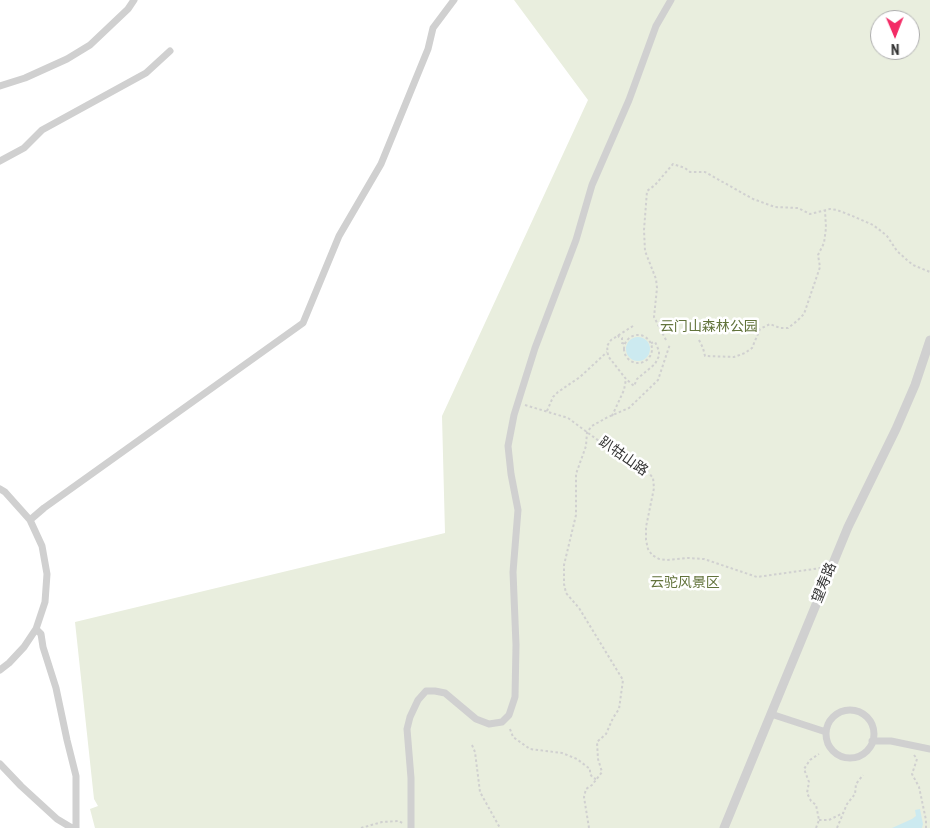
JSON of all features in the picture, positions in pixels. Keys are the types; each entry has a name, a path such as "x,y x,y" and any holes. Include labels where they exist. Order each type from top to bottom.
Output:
{"street":[{"path":"0,86 25,78 67,59 90,45 128,9 134,0"},
{"path":"30,520 60,496 303,323 340,236 381,164 428,49 433,28 454,0"},
{"path":"411,828 411,778 407,729 418,700 426,691 435,690 445,693 476,719 489,724 502,722 510,715 515,697 516,626 512,572 518,510 508,446 518,403 535,348 576,240 592,185 629,100 656,26 670,0"},
{"path":"0,161 24,148 42,130 146,73 170,51"},
{"name":"望寿路","path":"724,828 848,527 896,429 915,385 930,340"},
{"path":"0,489 5,492 30,520 42,546 47,574 45,602 36,629 24,648 0,670"},
{"path":"36,629 41,634 43,647 56,688 76,776 76,828"},
{"path":"853,710 866,717 871,723 873,731 872,741 866,751 860,755 846,757 834,751 826,739 826,732 832,718 845,711 853,710"},
{"path":"771,714 826,732"},
{"path":"872,741 891,741 930,749"},
{"path":"0,764 57,819 72,828"}],"path":[{"path":"666,340 654,317 656,279 645,251 644,230 647,191 655,185 673,164 690,172 705,172 753,199 775,206 798,208 810,214 825,210 837,210 873,225 887,236 897,251 913,265 930,272"},
{"path":"699,340 705,356 734,357 752,348 760,328 770,324 780,328 788,328 804,314 820,267 818,255 824,244 826,228 825,210"},
{"path":"633,326 611,340 607,346 607,352 626,379 634,386 637,379 655,364 659,351 654,342 650,342 644,336 637,335 631,337 626,344 624,350 627,357 637,362 644,361 650,356 652,350 650,342 652,338"},
{"path":"618,335 622,338 622,343 626,344"},
{"path":"589,828 584,797 586,789 602,772 598,759 597,742 606,734 619,710 623,680 579,608 566,593 564,565 576,515 576,474 586,446 587,432 592,426 630,408 658,380 670,344"},
{"path":"547,411 553,396 592,368 597,360 607,352"},
{"path":"612,416 624,390 626,379"},
{"name":"趴牯山路","path":"518,403 568,418 621,456 636,463 648,472 653,478 654,488 646,527 646,540 648,549 659,560 704,559 758,576 831,568"},
{"path":"510,729 513,737 530,749 562,753 577,759 590,770 593,778 597,779"},
{"path":"472,745 475,752 480,792 500,828"},
{"path":"908,752 914,754 917,759 912,774 919,787 926,828"},
{"path":"816,828 819,820 816,805 807,794 809,782 804,769 810,760 819,754"},
{"path":"837,828 847,804 855,794 856,784 863,775"},
{"path":"819,820 829,820 843,813"},
{"path":"361,828 382,822 399,821 411,828"}],"green space":[{"name":"云门山森林公园","path":"514,0 930,0 930,828 95,828 90,809 98,806 94,799 75,622 445,533 442,416 588,100"}],"water":[{"path":"638,337 646,341 650,349 646,357 638,361 630,357 626,349 630,341"},
{"path":"920,809 922,828 892,828 912,819 916,816 915,810"}],"park label":[{"name":"云驼风景区","path":"685,583"}]}
